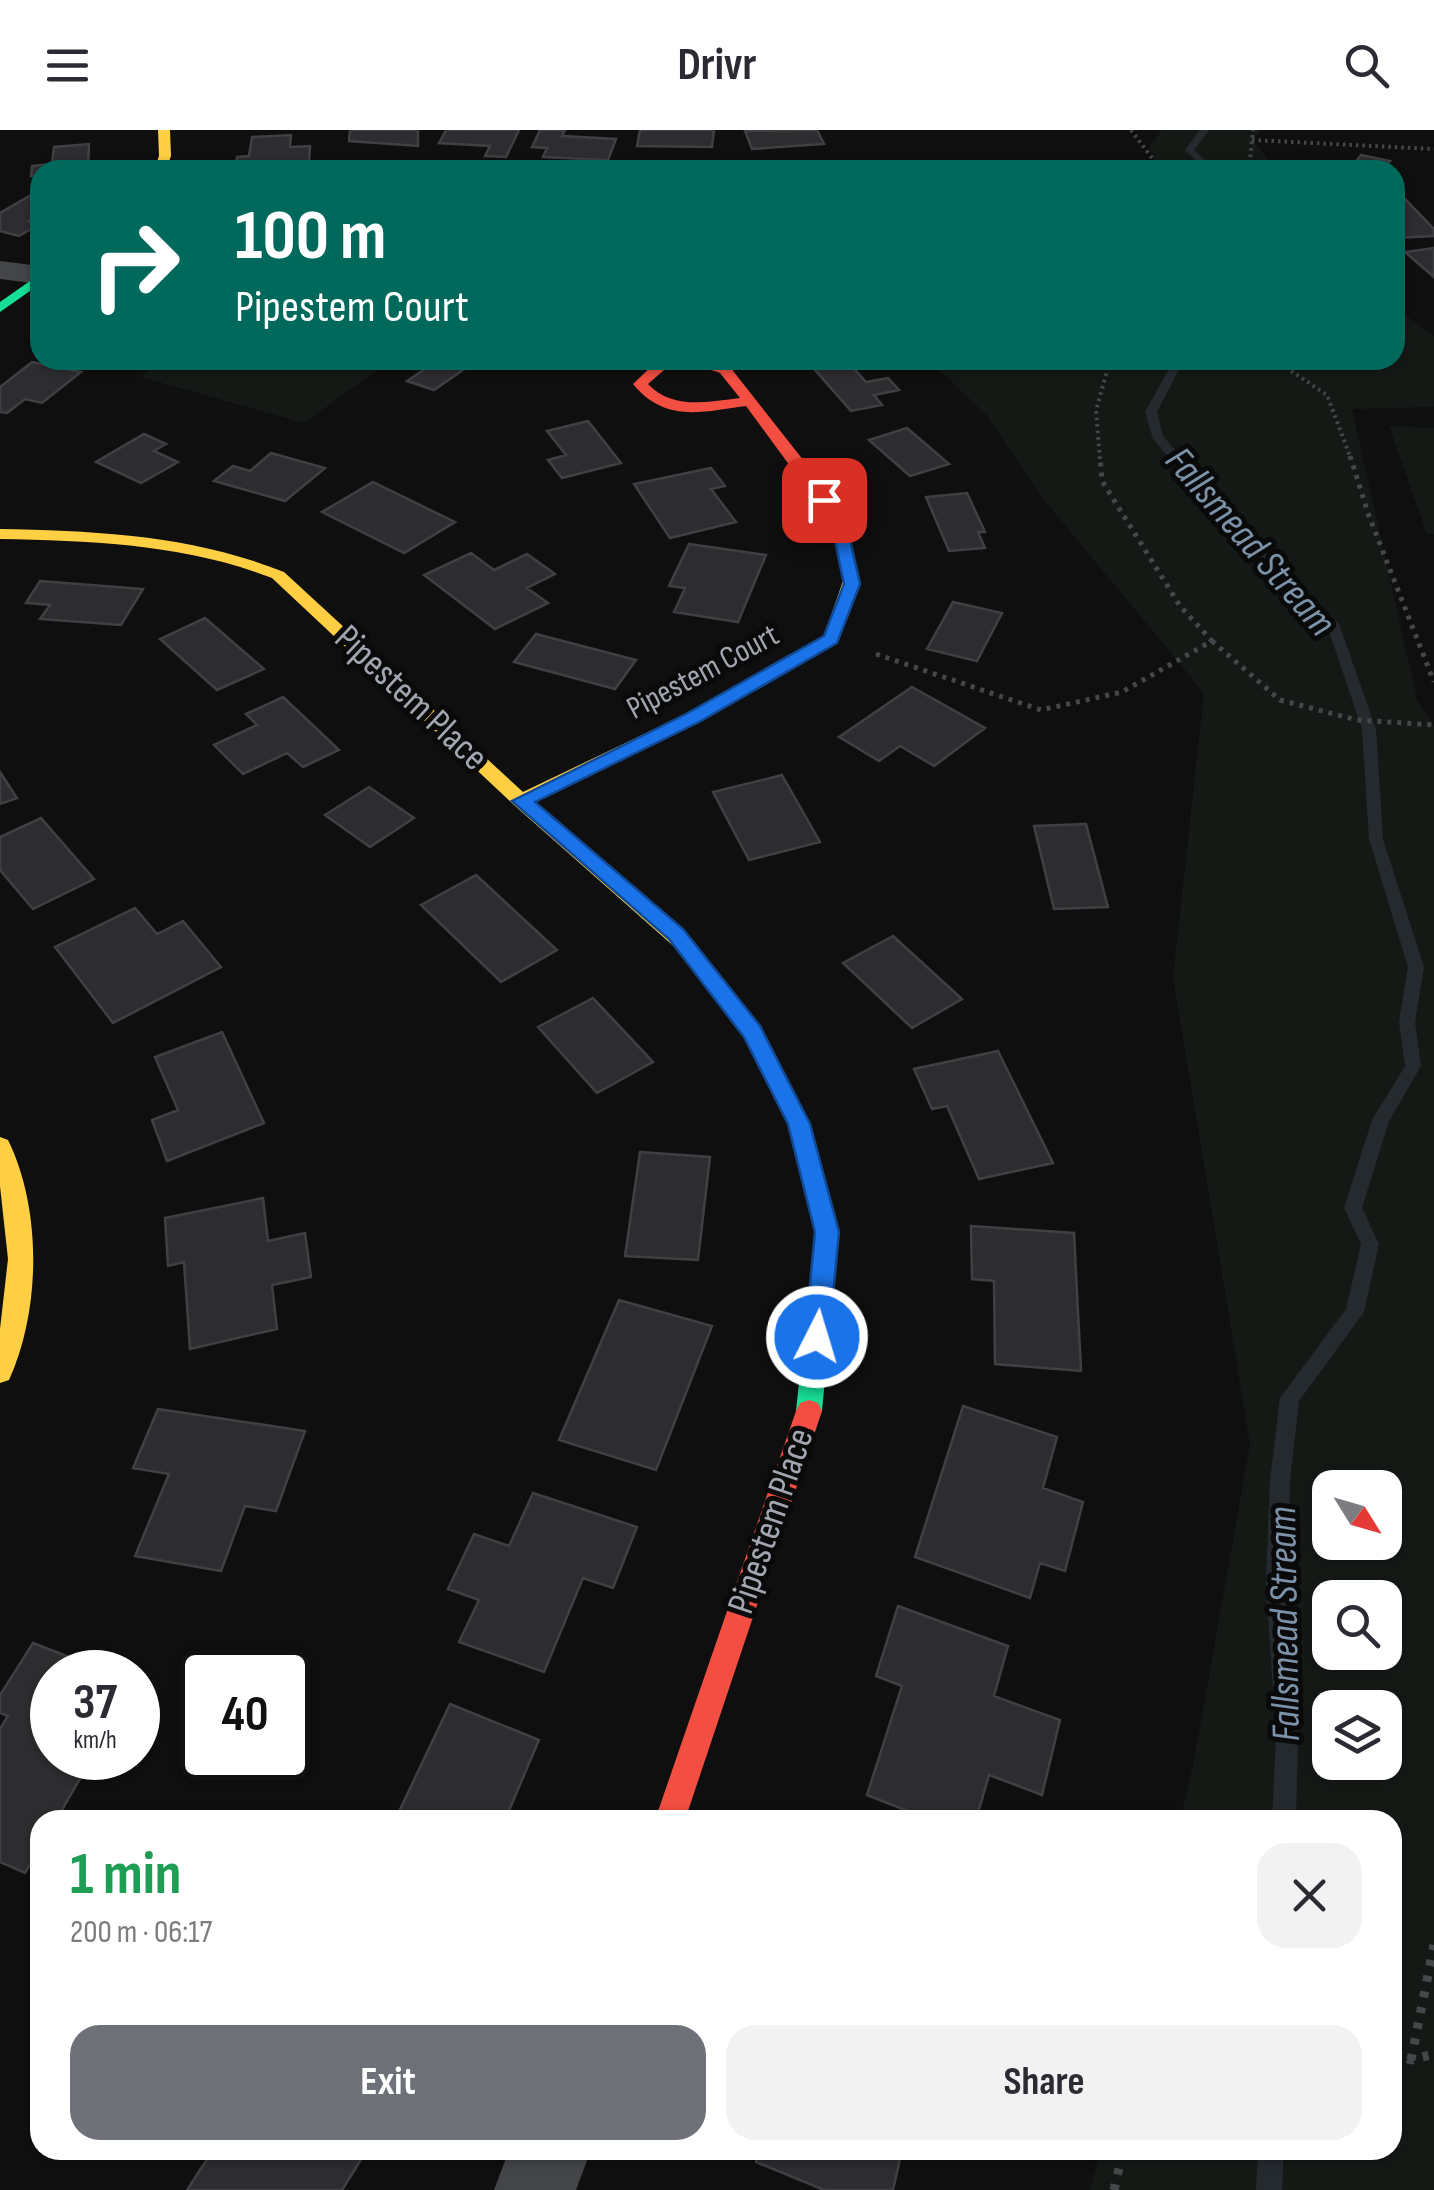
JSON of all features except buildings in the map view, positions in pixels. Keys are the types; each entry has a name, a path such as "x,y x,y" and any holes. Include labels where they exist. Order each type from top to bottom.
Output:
{"street":[{"path":"164,130 164,160"},
{"path":"0,270 30,275"},
{"path":"0,308 30,285"},
{"name":"Pipestem Court","path":"522,801 692,718 831,639 852,584 838,522 810,478 750,401"},
{"name":"Pipestem Place","path":"0,534 140,539 205,546 245,558 278,575 522,801 676,934 752,1032 799,1124 827,1232 810,1407 673,1810"},
{"path":"0,1146 14,1180 23,1268 9,1351 0,1372"},
{"path":"535,2190 546,2160"}],"path":[{"path":"1132,130 1154,160"},
{"path":"1251,160 1253,130"},
{"path":"1252,140 1434,149"},
{"path":"1107,370 1096,411 1102,481 1180,606 1212,641 1280,700 1358,720 1434,724"},
{"path":"1290,370 1326,395 1338,419 1369,516 1434,682"},
{"path":"831,639 1041,710 1122,692 1212,641"},
{"path":"1411,2060 1434,1945"},
{"path":"1402,2057 1411,2060 1434,2054"},
{"path":"1114,2190 1121,2160"}],"shaded area":[{"path":"1162,130 1261,130 1254,141 1268,160 1154,160 1149,147"},
{"path":"1405,315 1434,336 1434,407 1352,409 1417,700 1434,726 1434,2190 1090,2190 1098,2160 1402,2160 1402,1810 1182,1810 1250,1444 1173,977 1204,693 1041,496 987,416 940,370 1405,370"},
{"path":"149,370 377,370 304,423 141,377"},
{"path":"1389,426 1434,428 1434,534 1427,534"}],"waterway":[{"name":"Fallsmead Stream","path":"1200,160 1189,150 1205,130"},
{"name":"Fallsmead Stream","path":"1174,370 1151,412 1157,437 1230,523 1334,627 1369,729 1376,839 1416,967 1407,1022 1413,1066 1381,1120 1353,1208 1370,1244 1355,1312 1290,1398 1280,1480 1277,1582 1287,1738 1284,1810"},
{"name":"Fallsmead Stream","path":"1269,2190 1270,2160"}],"traffic: fast":[{"path":"0,308 30,286"},
{"path":"685,945 752,1032 799,1124 827,1232 809,1411"}],"traffic: slow":[{"path":"164,130 164,160"},
{"path":"0,534 107,537 176,545 211,552 278,575 521,801 685,945"},
{"path":"521,801 692,718 831,639 851,581"},
{"path":"0,1146 15,1203 20,1259 15,1315 0,1372"}],"traffic: jam":[{"path":"656,370 640,384 658,403 696,408 749,401"},
{"path":"725,370 749,401"},
{"path":"749,401 839,522 851,581"},
{"path":"673,1810 809,1411"}],"route":[{"path":"817,1337 827,1232 799,1124 752,1032 676,934 522,801 692,718 831,639 852,584 838,522 824,500"}]}
